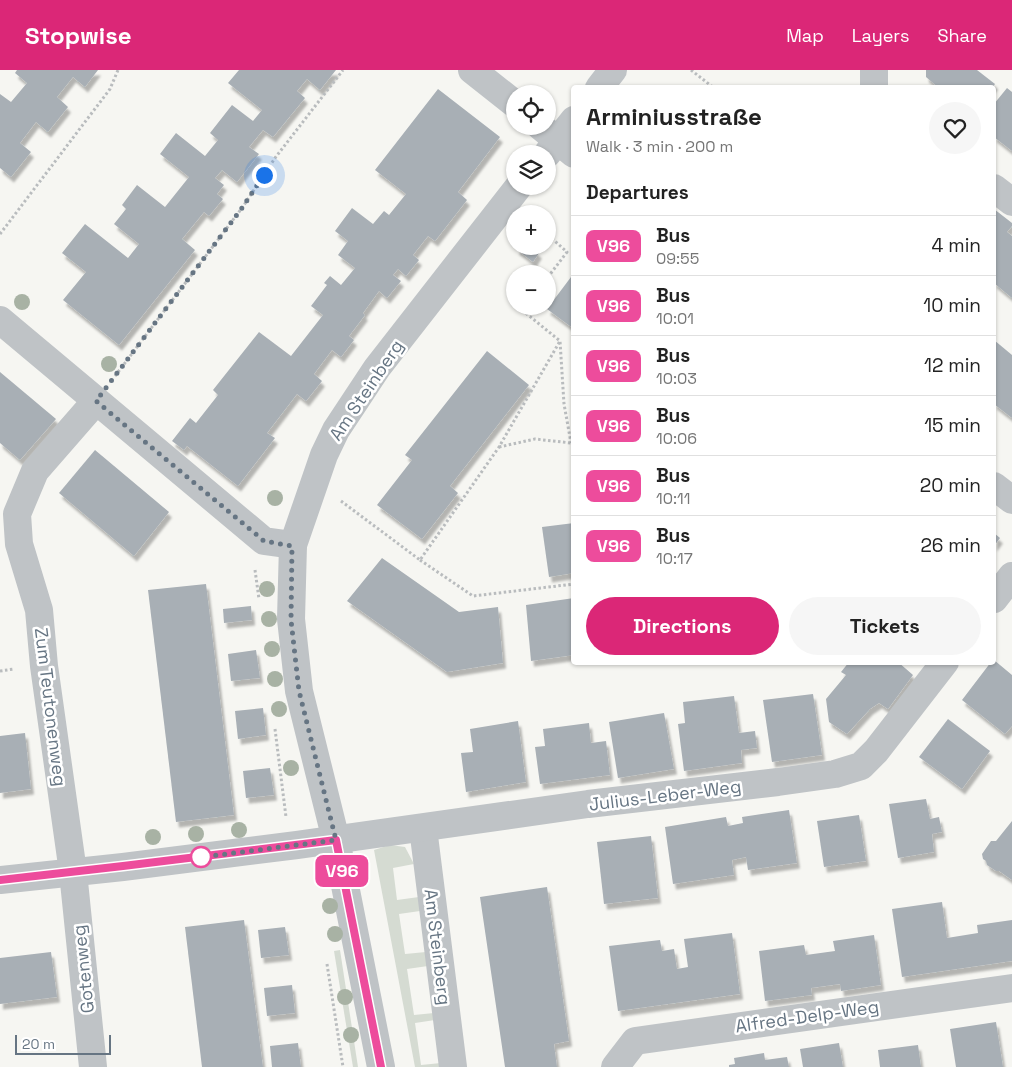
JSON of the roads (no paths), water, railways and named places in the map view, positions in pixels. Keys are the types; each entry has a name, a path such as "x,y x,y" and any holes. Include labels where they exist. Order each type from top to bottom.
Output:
{"street":[{"path":"472,70 506,97"},
{"path":"601,85 613,70"},
{"path":"874,70 874,85"},
{"path":"996,190 1012,202"},
{"name":"Am Steinberg","path":"381,1067 336,840 299,691 291,620 292,546 314,481 336,430 378,368 512,195"},
{"path":"0,320 264,541 292,546"},
{"name":"Zum Teutonenweg","path":"73,872 44,666 39,610 10,546 18,514 34,471 96,401"},
{"path":"996,488 1012,500"},
{"path":"996,596 1012,576"},
{"name":"Julius-Leber-Weg","path":"0,880 336,840 588,804 835,774 861,766 876,752 943,665"},
{"name":"Am Steinberg","path":"423,828 453,1067"},
{"name":"Gotenweg","path":"73,872 93,1067"},
{"name":"Alfred-Delp-Weg","path":"615,1067 635,1041 1012,988"}]}
